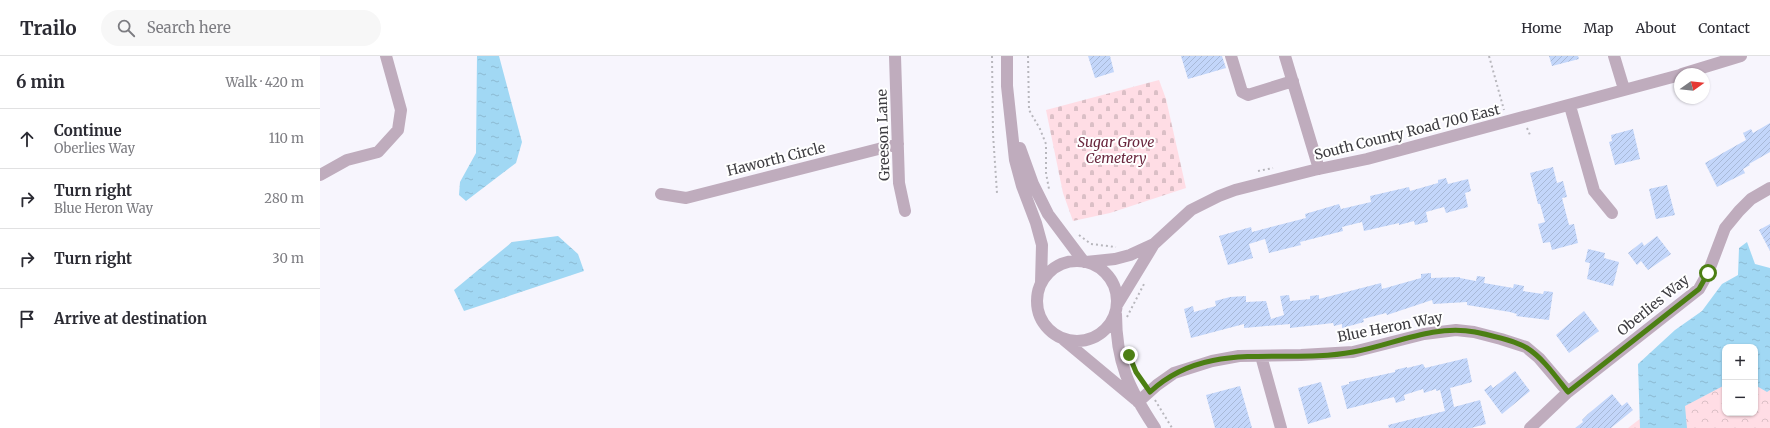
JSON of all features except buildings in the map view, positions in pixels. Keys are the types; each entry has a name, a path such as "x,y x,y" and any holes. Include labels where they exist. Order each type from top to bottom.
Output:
{"street":[{"path":"320,175 347,160 378,152 398,130 401,110 386,56"},
{"name":"Greeson Lane","path":"895,56 899,182 905,212"},
{"path":"1007,56 1007,86 1015,160 1042,245 1041,283 1037,298 1039,313 1046,326 1052,332 1063,339 1099,371 1138,402"},
{"path":"1231,56 1242,92 1244,94 1248,95 1293,81"},
{"path":"1286,56 1319,169"},
{"path":"1614,56 1624,90"},
{"name":"South County Road 700 East","path":"1701,68 1741,56"},
{"name":"South County Road 700 East","path":"1117,308 1154,244 1192,210 1219,196 1235,190 1319,169 1367,159 1570,106 1674,76"},
{"path":"1570,106 1594,191 1612,213"},
{"path":"1010,114 1023,160 1041,202 1055,225 1085,262"},
{"name":"Haworth Circle","path":"661,194 686,198 898,144"},
{"name":"Oberlies Way","path":"1530,428 1568,392 1699,289 1708,273 1725,228 1739,211 1751,200 1770,188"},
{"name":"South County Road 700 East","path":"1085,262 1115,259 1154,244"},
{"path":"1041,283 1051,271 1071,262 1085,262 1100,268 1111,279 1116,292 1117,342 1120,360 1138,402 1155,428"},
{"path":"1063,339 1083,341 1096,337 1106,329 1117,308"},
{"name":"Blue Heron Way","path":"1138,402 1174,373 1187,368 1239,356 1353,352 1424,334 1456,330 1501,338 1526,347 1539,358 1568,392"},
{"path":"1261,356 1281,428"}],"path":[{"path":"992,56 993,134 997,193"},
{"path":"1028,56 1029,110 1040,129 1046,144 1046,173 1050,192"},
{"path":"1489,56 1504,110 1509,109"},
{"path":"1074,232 1091,244 1118,247 1128,255"},
{"path":"1127,324 1128,317 1145,283"},
{"path":"1150,392 1160,406 1172,428"}],"green space":[{"name":"Sugar Grove Cemetery","path":"1159,80 1166,99 1186,188 1110,213 1073,221 1063,193 1046,110"},
{"path":"1770,319 1770,428 1628,428 1722,356 1722,416 1758,416 1758,344 1757,344"}],"water":[{"path":"477,56 499,56 522,142 516,163 466,201 459,195 460,182 476,153"},
{"path":"558,236 578,254 584,271 464,311 454,290 512,242"},
{"path":"1747,242 1755,264 1770,268 1770,390 1767,392 1758,387 1758,344 1722,344 1722,387 1685,406 1687,428 1640,428 1638,364 1675,330 1702,311 1722,284 1738,275 1739,248"}],"route":[{"path":"1129,355 1136,372 1150,392 1157,384 1174,373 1212,361 1252,355 1301,355 1353,352 1424,334 1456,330 1501,338 1526,347 1539,358 1568,392 1699,289 1708,273"}]}
